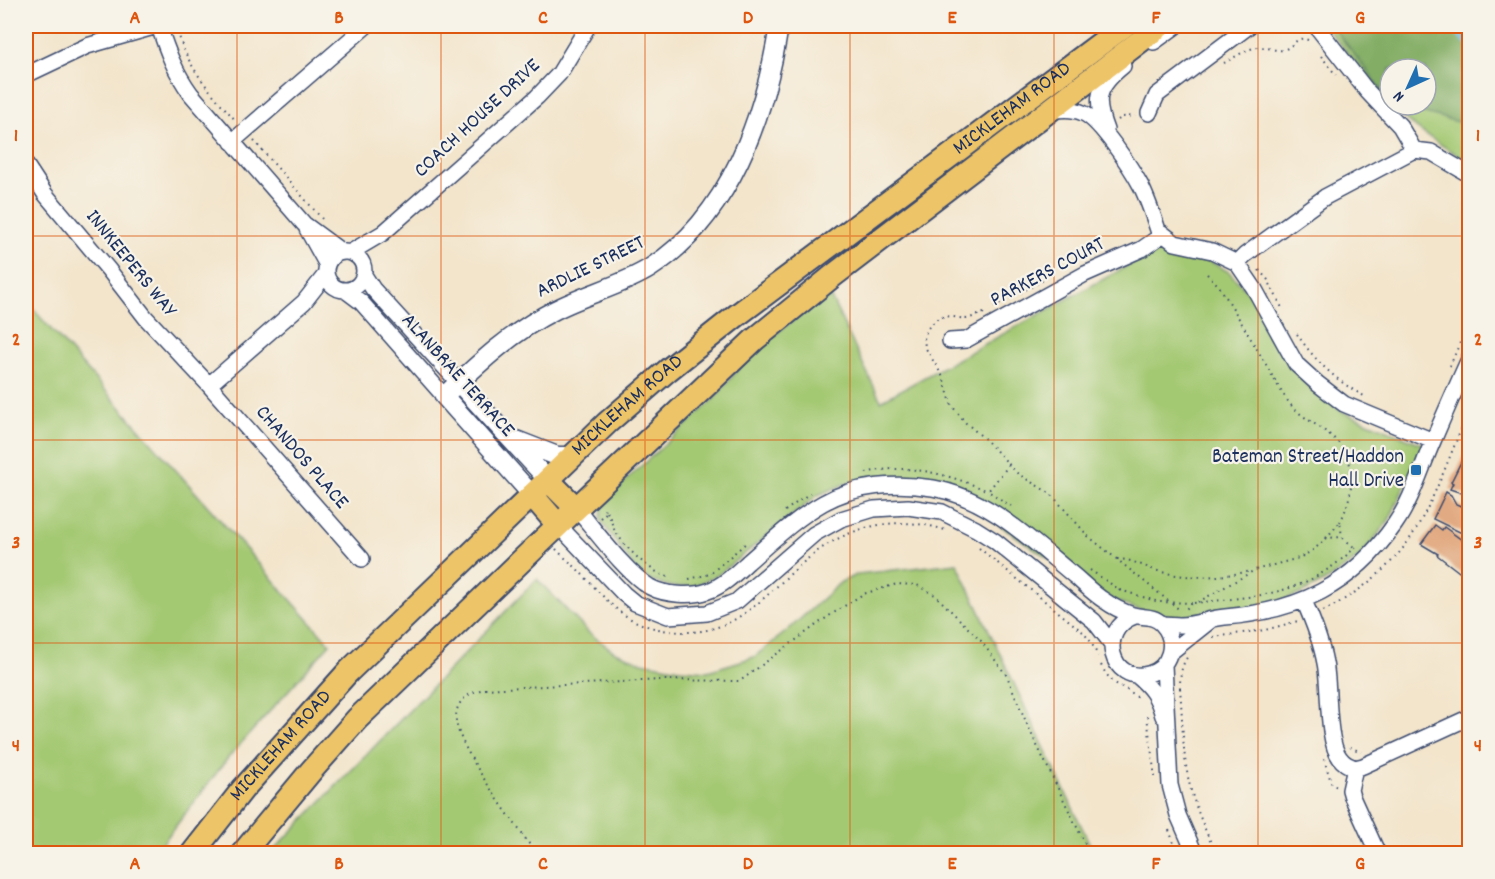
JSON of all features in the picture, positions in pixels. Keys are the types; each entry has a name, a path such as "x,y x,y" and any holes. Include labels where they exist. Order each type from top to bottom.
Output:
{"main road":[{"name":"MICKLEHAM ROAD","path":"192,854 249,782 348,672 607,423 668,370 736,316 1124,26"},
{"name":"MICKLEHAM ROAD","path":"242,854 357,719 754,340 834,275 1160,26"},
{"path":"540,487 576,508"},
{"path":"540,487 558,525"}],"street":[{"path":"26,75 87,46 158,26"},
{"name":"ALANBRAE TERRACE","path":"158,26 168,56 179,77 304,224 333,279 361,302 444,396 540,487"},
{"path":"232,142 366,26"},
{"name":"COACH HOUSE DRIVE","path":"355,260 537,97 559,74 588,26"},
{"name":"ARDLIE STREET","path":"444,396 508,339 532,322 556,309 640,273 663,259 694,231 724,188 747,141 765,90 779,26"},
{"path":"1176,26 1117,71 1100,92 1098,98 1099,112 1113,132 1141,187 1158,230 1175,243 1241,260 1296,364 1344,404 1432,441"},
{"path":"1149,112 1157,95 1249,26"},
{"path":"1316,26 1367,91 1400,126 1414,150"},
{"path":"1049,111 1082,112 1113,132"},
{"path":"1241,260 1325,197 1414,150 1431,152 1470,175"},
{"name":"INNKEEPERS WAY","path":"26,165 45,194 146,318 209,385"},
{"name":"ALANBRAE TERRACE","path":"304,224 355,260 373,289 509,436 540,487"},
{"name":"PARKERS COURT","path":"950,341 966,340 1085,274 1142,249 1162,235"},
{"path":"333,256 355,260 357,286 333,279 333,256"},
{"path":"209,385 333,279"},
{"path":"576,508 634,575 652,588 673,593 696,593 708,591 724,583 797,519 825,502 857,490 894,485 933,488 981,505 1013,526 1105,602 1135,616 1146,616 1162,624 1186,626 1215,618 1248,615 1304,602 1333,585 1366,560 1396,523 1470,357"},
{"name":"CHANDOS PLACE","path":"209,385 362,559"},
{"path":"509,436 526,445 558,456 572,456"},
{"path":"558,525 635,603 668,616 707,613 737,601 814,534 841,519 874,509 908,507 942,512 994,541 1094,621 1111,643"},
{"path":"1304,602 1318,634 1326,665 1333,741 1338,757 1347,765 1355,768 1363,766 1470,717"},
{"path":"1135,616 1120,624 1114,633 1111,643 1113,655 1126,671 1136,675 1160,692"},
{"path":"1162,624 1171,642 1160,692 1167,731 1170,785 1178,815 1195,854"},
{"path":"1136,675 1156,672 1167,659 1186,626"},
{"path":"1355,768 1350,790 1378,854"}],"path":[{"path":"177,26 185,51 195,69 327,225"},
{"path":"1217,67 1256,47 1279,50 1286,49 1298,39 1310,41"},
{"path":"1317,51 1338,79"},
{"path":"1113,132 1122,117 1138,116 1149,112"},
{"path":"1241,260 1268,280 1284,312"},
{"path":"993,308 1056,273"},
{"path":"1117,559 1124,559 1157,571 1202,578 1222,577 1255,570 1299,558 1312,551 1340,522 1348,504 1350,463 1347,454 1334,438 1304,417 1287,400 1219,286 1207,274"},
{"path":"972,544 1083,632 1091,642 1108,677 1116,685 1134,694 1160,692 1180,675 1184,663 1196,647 1179,609 1088,536 1051,494 1018,474 952,406 943,377 925,347 924,339 927,329 938,318 946,316 967,319 986,312"},
{"path":"1294,331 1326,370 1363,396"},
{"path":"560,553 610,603 637,622 675,632 694,632 711,629 744,615 828,544 850,532 895,522 936,527 957,535"},
{"path":"1340,522 1342,537 1355,548"},
{"path":"1323,541 1328,538 1342,537"},
{"path":"1120,590 1137,597 1172,604 1258,597 1278,593 1319,575 1365,539"},
{"path":"1186,626 1189,605 1255,570"},
{"path":"536,854 464,744 456,719 460,703 470,693 484,689 662,680 740,681 863,594 897,584 917,585 935,595 981,641 1007,676 1029,729 1090,854"},
{"path":"1134,694 1160,692"},
{"path":"1160,692 1185,761 1192,794 1216,854"},
{"path":"1146,709 1156,788"},
{"path":"1347,743 1356,751 1367,752"},
{"path":"1168,827 1178,854"}],"green space":[{"path":"1325,26 1469,26 1469,162 1403,117 1438,117 1438,57 1378,57 1378,89"},
{"path":"1332,26 1469,26 1469,125 1438,117 1438,57 1378,57 1378,85"},
{"path":"1160,248 1204,258 1229,272 1248,292 1289,365 1310,387 1341,411 1424,445 1389,520 1361,556 1325,581 1300,594 1272,604 1242,609 1211,610 1181,618 1136,609 1106,597 936,482 894,476 850,482 818,495 719,574 694,586 673,587 651,581 636,570 601,521 602,505 613,492 713,400 754,350 829,294 881,401"},
{"path":"26,301 330,644 228,758 155,853 26,853"},
{"path":"957,563 1094,853 271,853 537,579 589,633 615,652 642,662 680,669 708,671 754,657 787,631 841,582 858,574"}],"building":[{"path":"1464,456 1470,458 1470,496 1450,489 1453,483 1451,482"},
{"path":"1446,492 1451,495 1456,504 1470,510 1470,537 1433,519"},
{"path":"1435,525 1442,530 1444,527 1470,546 1470,551 1465,558 1470,561 1470,566 1463,575 1438,554 1421,544"}],"waterway":[{"path":"1451,26 1470,46"}],"place":[{"name":"Bateman Street/Haddon Hall Drive","path":"1416,470"}]}
